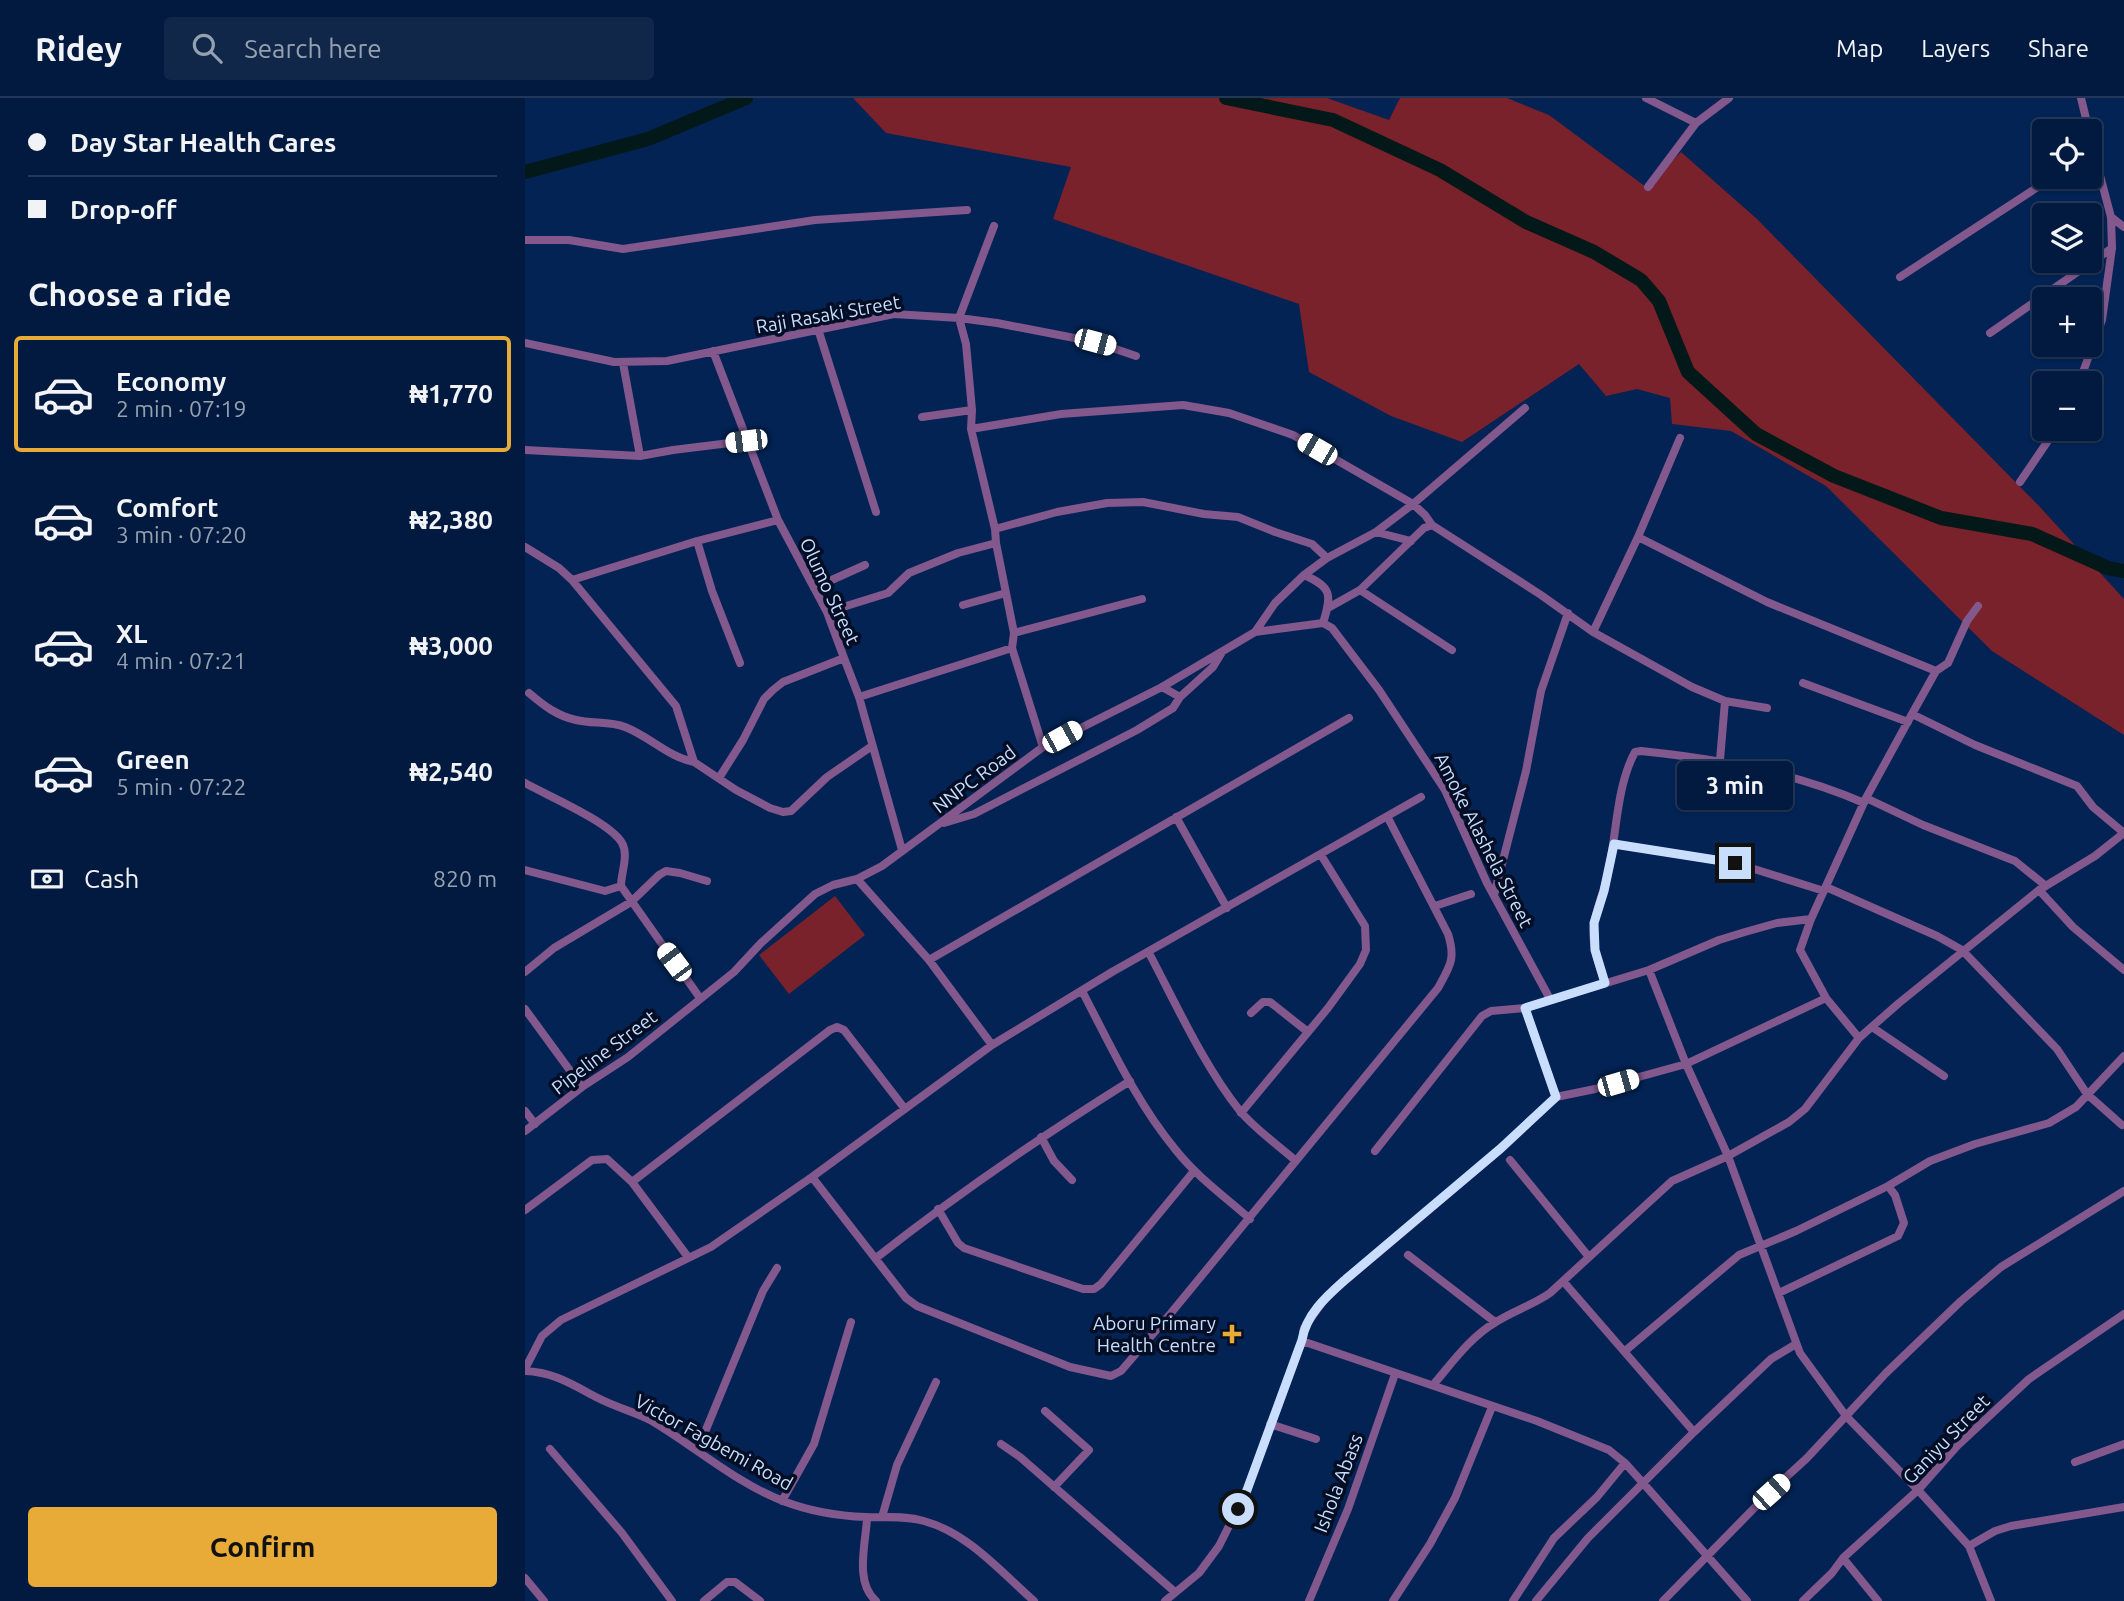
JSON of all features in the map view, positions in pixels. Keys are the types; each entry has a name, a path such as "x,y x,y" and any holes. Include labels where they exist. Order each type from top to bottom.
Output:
{"street":[{"path":"1646,98 1696,123"},
{"path":"1648,187 1696,123 1729,98"},
{"path":"2081,98 2086,119"},
{"path":"2083,371 2102,320 2112,248 2111,217 2102,188"},
{"path":"1900,277 2035,189"},
{"path":"525,240 569,240 623,248 815,220 967,210"},
{"path":"2111,217 2124,227"},
{"path":"994,226 959,318 966,344 972,410 971,429 995,529 1014,633 1012,648 1044,747"},
{"path":"1990,333 2112,248"},
{"name":"Raji Rasaki Street","path":"525,343 623,363 667,361 894,314 959,318 1064,335 1118,348 1136,356"},
{"path":"818,329 876,512"},
{"name":"Olumo Street","path":"713,351 778,520 827,612 859,697 902,849"},
{"path":"623,363 640,456"},
{"path":"971,429 1061,414 1183,405 1207,408 1293,435 1413,504 1432,526 1568,613 1593,632 1692,687 1725,701 1767,708"},
{"name":"NNPC Road","path":"700,998 734,972 761,943 815,894 882,866 1044,747 1162,687 1255,632 1275,603 1304,575 1327,558 1376,532 1413,504 1525,408"},
{"path":"922,417 972,410"},
{"path":"1593,632 1638,537 1680,438"},
{"path":"525,450 640,456 746,441"},
{"path":"2020,482 2048,441"},
{"path":"995,529 1057,512 1107,503 1143,502 1204,514 1238,517 1312,544 1327,558"},
{"path":"572,580 697,541 778,520"},
{"path":"1328,608 1360,590 1424,528 1432,526"},
{"path":"1376,532 1411,541"},
{"path":"1638,537 1767,602 1936,671"},
{"path":"697,541 712,591 740,663"},
{"path":"827,612 888,593 909,573 996,543"},
{"path":"525,547 559,568 572,580 676,706 694,762"},
{"path":"814,588 865,565"},
{"path":"1255,632 1323,622 1330,601 1327,592 1320,582 1304,575"},
{"path":"1360,590 1452,650"},
{"path":"963,605 1006,593"},
{"path":"1014,633 1142,599"},
{"path":"1859,1038 1826,998 1800,950 1811,919 1865,800 1936,671 1948,663 1967,621 1978,606"},
{"path":"1494,895 1526,771 1541,691 1568,613"},
{"name":"Amoke Alashela Street","path":"1323,622 1332,628 1379,690 1437,778 1494,895 1550,999"},
{"path":"859,697 1012,648"},
{"path":"937,825 974,814 1137,730 1173,708 1180,697 1199,682 1223,651"},
{"path":"719,778 764,699 773,690 783,682 844,658"},
{"path":"1433,1385 1467,1345 1495,1322 1541,1300 1672,1181 1728,1156 1789,1122 1805,1109 1859,1038 1962,950 2042,888 2095,856 2124,833 2093,807 2077,786 1910,718 1803,683"},
{"path":"1162,687 1180,697"},
{"path":"529,693 550,710 563,716 624,727 677,757 694,762 736,790 783,812 790,811 827,777 872,746"},
{"path":"1720,760 1725,701"},
{"path":"929,960 1349,718"},
{"path":"1605,983 1595,950 1594,923 1614,844 1621,796 1635,752 1720,760 1813,783 1865,800 2015,861 2042,888 2073,927 2124,970"},
{"path":"525,783 604,825 622,844 625,857 621,886 700,998"},
{"path":"525,1370 542,1336 561,1320 711,1247 812,1177 992,1045 1421,797"},
{"path":"1176,817 1227,908"},
{"path":"812,1177 906,1298 917,1306 1070,1367 1111,1376 1121,1371 1250,1219 1438,988 1449,968 1454,953 1435,906 1388,818"},
{"path":"1614,844 1735,863 1825,889 1937,936 1962,950 2057,1048 2087,1094 2122,1125"},
{"path":"1241,1113 1360,964 1366,950 1365,926 1321,855"},
{"path":"525,870 605,891 621,886"},
{"path":"525,972 554,948 631,902 666,871 707,881"},
{"path":"857,878 929,960 992,1045"},
{"path":"1435,906 1471,894"},
{"path":"1375,1151 1482,1016 1491,1011 1525,1008 1649,970 1719,940 1777,923 1811,919"},
{"path":"1149,953 1194,1038 1241,1113 1296,1161"},
{"path":"1649,970 1686,1064 1728,1156 1800,1353 1846,1416 1969,1546 1991,1601"},
{"path":"1082,992 1130,1081 1174,1148 1195,1171 1250,1219"},
{"name":"Pipeline Street","path":"525,1131 582,1087 628,1057 700,998"},
{"path":"1165,1601 1204,1567 1219,1546 1247,1490 1304,1328 1327,1296 1500,1149 1556,1097 1686,1064 1826,998"},
{"path":"1251,1013 1263,1002 1270,1002 1308,1031"},
{"path":"1525,1008 1556,1097"},
{"path":"525,1009 582,1087"},
{"path":"632,1182 837,1027 844,1030 905,1109"},
{"path":"1872,1027 1944,1076"},
{"path":"1625,1351 1739,1255 1761,1247 1888,1185 1930,1160 2049,1123 2075,1107 2124,1056"},
{"path":"876,1258 938,1209 1041,1136 1130,1081"},
{"path":"525,1111 535,1124"},
{"path":"1041,1136 1054,1161 1072,1180"},
{"path":"525,1210 592,1160 607,1159 632,1182 688,1257"},
{"path":"1510,1160 1589,1258"},
{"path":"938,1209 958,1243 964,1248 1083,1289 1094,1289 1148,1230 1195,1171"},
{"path":"1779,1293 1898,1236 1904,1223 1895,1195 1888,1185"},
{"path":"1663,1601 1886,1373 1961,1301 2001,1267 2124,1191"},
{"path":"1408,1255 1495,1322"},
{"path":"698,1450 763,1291 777,1268"},
{"path":"1563,1281 1693,1432"},
{"name":"Ganiyu Street","path":"1803,1601 1832,1573 1843,1558 1918,1490 1957,1446 2029,1379 2124,1314"},
{"path":"782,1501 814,1444 851,1322"},
{"path":"1302,1340 1599,1445 1625,1463 1747,1601"},
{"path":"1536,1601 1588,1538 1693,1432 1763,1366 1796,1344"},
{"name":"Victor Fagbemi Road","path":"525,1370 544,1371 577,1385 597,1398 648,1419 752,1486 782,1501 822,1513 926,1521 964,1540 1034,1601"},
{"name":"Ishola Abass","path":"1309,1601 1348,1509 1395,1374"},
{"path":"883,1517 897,1465 936,1382"},
{"path":"1393,1601 1430,1544 1455,1498 1492,1407"},
{"path":"1045,1411 1089,1450 1054,1487"},
{"path":"1270,1424 1316,1440"},
{"path":"1001,1444 1175,1592"},
{"path":"2075,1462 2124,1444"},
{"path":"550,1449 622,1533 672,1601"},
{"path":"1513,1601 1554,1538 1597,1497 1625,1463"},
{"path":"1969,1546 1995,1531 2124,1507"},
{"path":"867,1518 863,1577 868,1594 876,1601"},
{"path":"1843,1558 1878,1601"},
{"path":"525,1578 544,1601"},
{"path":"704,1601 727,1582 734,1582 760,1601"}],"shaded area":[{"path":"853,98 1327,98 1389,120 1400,98 1507,98 1549,115 1646,187 1681,152 1757,219 2039,506 2124,599 2124,735 1992,651 1826,486 1731,431 1672,424 1670,398 1637,389 1606,396 1579,364 1462,442 1391,416 1309,372 1299,304 1053,219 1071,167 886,133"},
{"path":"835,896 865,935 789,994 759,955"}],"waterway":[{"path":"525,172 648,139 746,98"},
{"path":"1226,98 1333,120 1440,170 1526,222 1594,252 1641,280 1659,301 1688,372 1756,434 1834,476 1941,518 2032,534 2108,568 2124,571"}],"place":[{"name":"Aboru Primary Health Centre","path":"1232,1334"}],"route":[{"path":"1238,1509 1302,1340 1304,1328 1312,1315 1327,1296 1346,1279 1485,1162 1556,1097 1525,1008 1605,983 1595,950 1594,923 1614,844 1735,863"}]}
